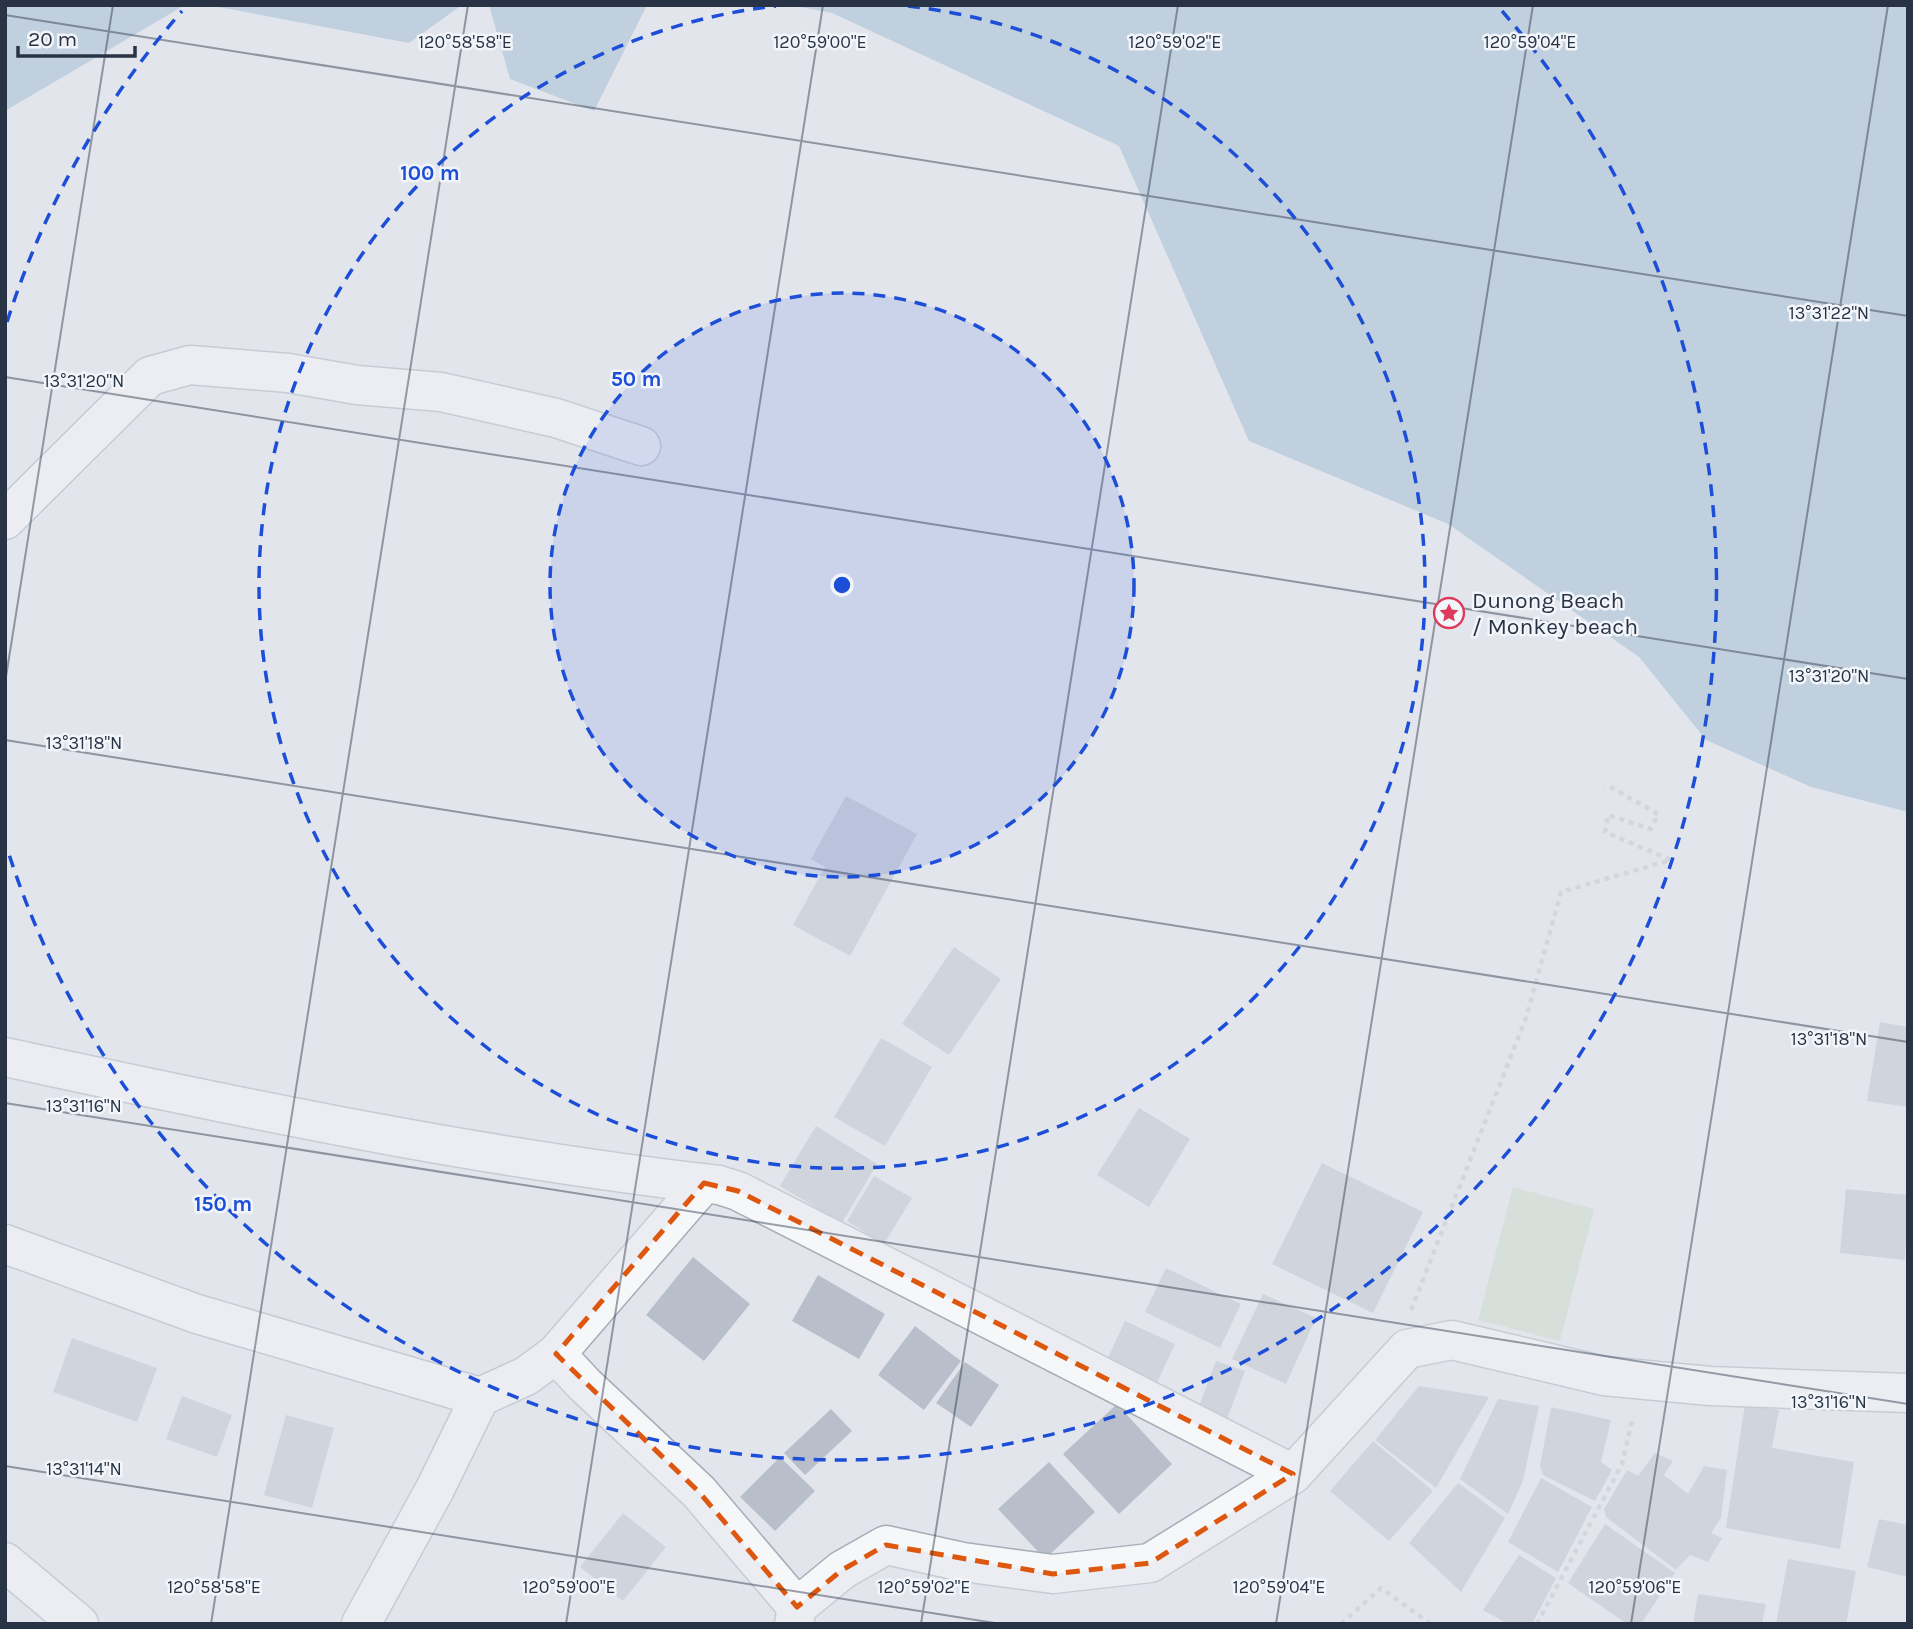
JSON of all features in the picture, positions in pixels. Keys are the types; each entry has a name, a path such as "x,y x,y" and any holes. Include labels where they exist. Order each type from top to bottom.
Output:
{"street":[{"path":"5,520 150,376 190,365 288,373 356,385 441,392 556,418 641,446"},
{"path":"5,1057 251,1110 456,1148 590,1170 704,1183 738,1191 1293,1474"},
{"path":"361,1624 435,1489 480,1397 526,1376 556,1354 704,1183"},
{"path":"5,1244 197,1314 480,1397"},
{"path":"556,1354 585,1385 699,1492 796,1616 842,1570 886,1545 963,1562 1053,1574 1150,1563 1293,1474 1407,1349 1452,1340 1604,1376 1710,1386 1908,1393"},
{"path":"5,1562 79,1624"}],"path":[{"path":"1407,1349 1412,1303 1526,1018 1561,892 1671,860 1605,832 1608,815 1651,829 1658,814 1605,784"},
{"path":"1537,1624 1622,1464 1641,1379"},
{"path":"1341,1624 1381,1588 1431,1624"}],"highlighted area":[{"path":"704,1183 738,1191 1293,1474 1150,1563 1053,1574 886,1545 842,1570 797,1607 699,1492 556,1354"}],"green space":[{"path":"1513,1187 1594,1209 1560,1341 1478,1320"}],"water":[{"path":"5,5 185,5 5,111"},
{"path":"208,5 462,5 409,43"},
{"path":"489,5 647,5 594,111 510,79"},
{"path":"790,5 1908,5 1908,812 1811,787 1706,740 1639,657 1448,524 1249,441 1119,146 832,13"}],"building":[{"path":"846,796 917,834 850,956 793,925 825,867 811,859"},
{"path":"954,947 1001,979 949,1055 902,1024"},
{"path":"1880,1022 1908,1027 1908,1107 1867,1101"},
{"path":"881,1038 932,1067 885,1146 834,1117"},
{"path":"1139,1108 1190,1139 1149,1207 1097,1175"},
{"path":"816,1126 877,1164 842,1223 780,1186"},
{"path":"1322,1163 1423,1212 1373,1313 1272,1264"},
{"path":"874,1176 912,1198 884,1244 847,1221"},
{"path":"1846,1189 1908,1195 1905,1260 1840,1253"},
{"path":"693,1257 750,1304 704,1361 646,1315"},
{"path":"1166,1268 1241,1304 1220,1348 1145,1312"},
{"path":"818,1275 885,1314 859,1359 792,1321"},
{"path":"1263,1294 1316,1318 1286,1384 1232,1359"},
{"path":"1125,1321 1175,1344 1154,1389 1104,1366"},
{"path":"915,1326 961,1361 924,1410 878,1375"},
{"path":"72,1338 157,1368 137,1422 53,1392"},
{"path":"1216,1361 1245,1371 1227,1419 1198,1409"},
{"path":"965,1362 999,1385 971,1427 936,1403"},
{"path":"1419,1386 1489,1397 1436,1488 1375,1440"},
{"path":"182,1396 232,1415 217,1457 166,1439"},
{"path":"1498,1399 1539,1406 1523,1481 1508,1514 1460,1479"},
{"path":"1117,1404 1172,1464 1119,1514 1063,1454"},
{"path":"1745,1404 1779,1410 1772,1448 1854,1462 1840,1549 1726,1528"},
{"path":"1551,1407 1611,1420 1601,1462 1612,1470 1595,1501 1543,1475 1540,1466"},
{"path":"831,1409 852,1431 805,1475 784,1453"},
{"path":"286,1415 334,1428 312,1508 264,1495"},
{"path":"1373,1441 1433,1491 1389,1541 1330,1491"},
{"path":"1655,1453 1673,1461 1664,1475 1688,1494 1704,1466 1727,1470 1721,1518 1711,1533 1722,1538 1708,1562 1690,1555 1676,1570 1606,1517 1604,1509 1627,1470 1638,1476"},
{"path":"780,1457 815,1491 775,1531 740,1497"},
{"path":"1049,1462 1095,1512 1045,1559 998,1509"},
{"path":"1541,1478 1592,1507 1558,1572 1508,1542"},
{"path":"1458,1483 1505,1518 1461,1592 1409,1543"},
{"path":"623,1513 666,1547 623,1601 580,1567"},
{"path":"1879,1519 1908,1525 1908,1577 1867,1567"},
{"path":"1605,1524 1675,1573 1641,1624 1627,1624 1568,1583"},
{"path":"1519,1555 1556,1578 1532,1624 1508,1624 1483,1610"},
{"path":"1788,1559 1856,1571 1846,1624 1776,1624"},
{"path":"1698,1594 1766,1604 1762,1624 1693,1624"}],"place":[{"name":"Dunong Beach / Monkey beach","path":"1449,613"}]}
